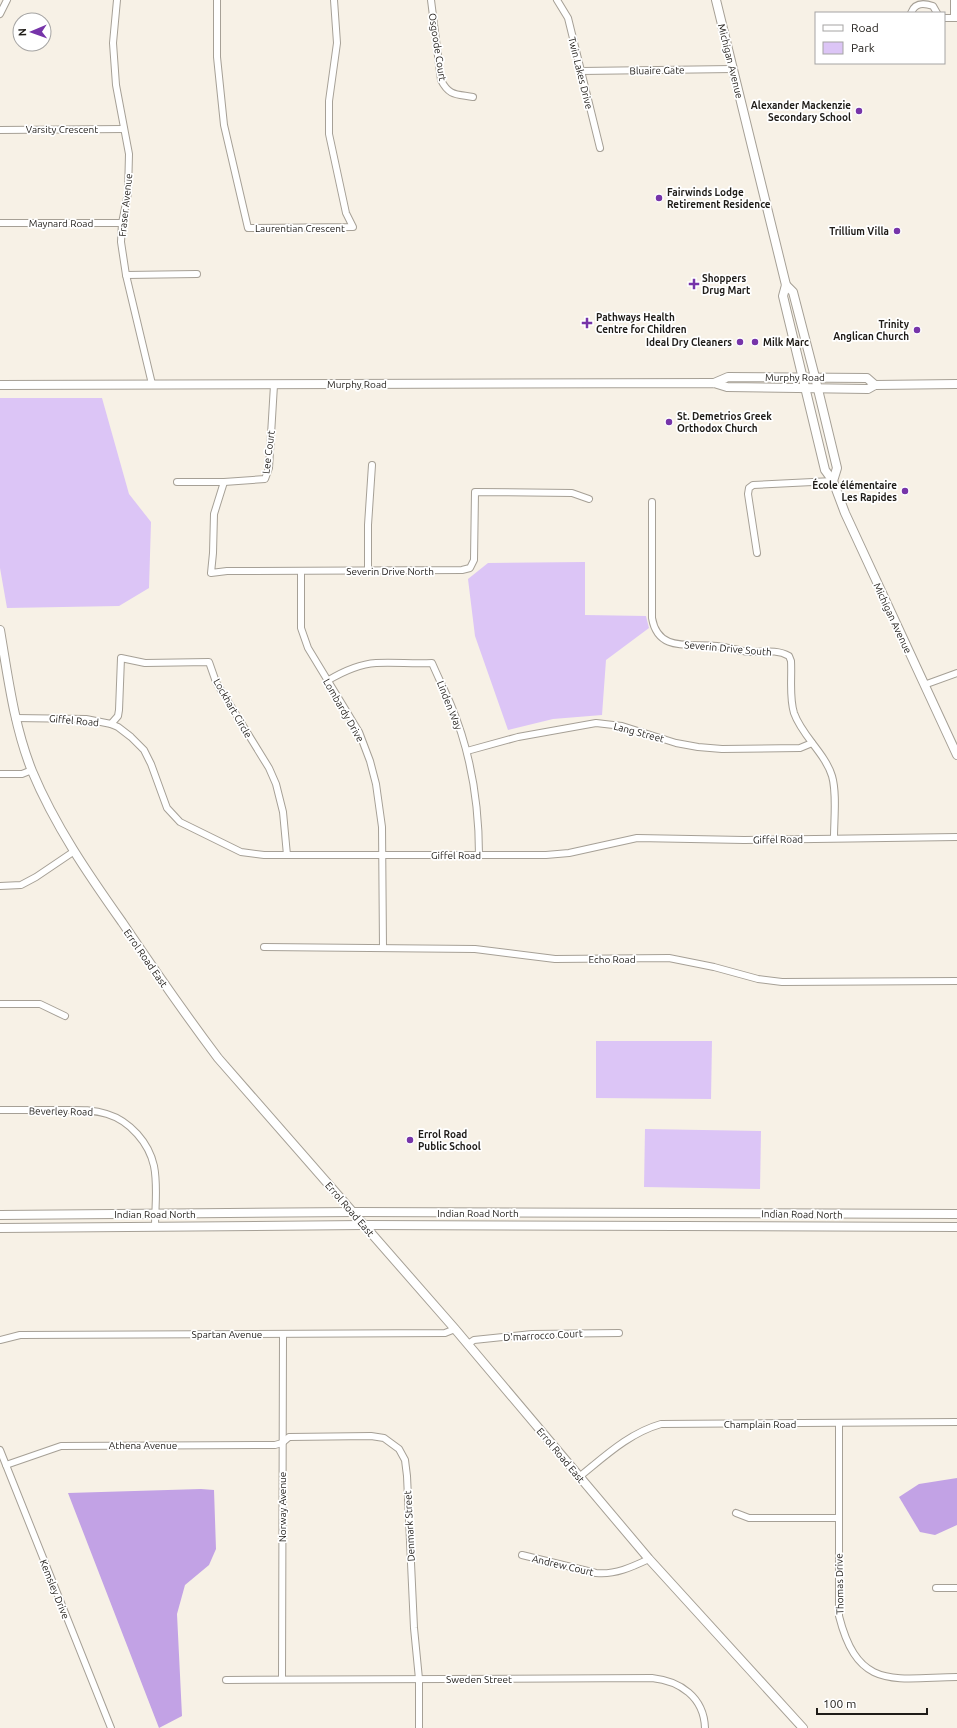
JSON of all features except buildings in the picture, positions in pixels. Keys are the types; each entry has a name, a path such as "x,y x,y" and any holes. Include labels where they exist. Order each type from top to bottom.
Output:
{"main road":[{"name":"Michigan Avenue","path":"716,0 786,285 783,296 825,470 833,481 845,513 957,755"},
{"name":"Michigan Avenue","path":"786,285 793,292 837,468 833,481"},
{"name":"Murphy Road","path":"714,383 728,377 815,377 867,378 875,385"},
{"name":"Murphy Road","path":"0,385 714,383 726,387 868,389 875,385 957,384"},
{"name":"Errol Road East","path":"0,630 3,670 15,718 32,770 49,810 73,852 186,1016 218,1058 468,1344 649,1559 802,1728"},
{"name":"Indian Road North","path":"0,1215 352,1212 957,1214"},
{"name":"Indian Road North","path":"0,1228 364,1225 957,1227"}],"street":[{"path":"0,14 7,0"},
{"name":"Fraser Avenue","path":"117,0 113,43 116,85 129,154 128,193 122,223 121,242 126,275 152,384"},
{"name":"Laurentian Crescent","path":"217,0 217,57 224,124 248,228 353,227 346,213 329,134 329,101 337,43 334,0"},
{"name":"Osgoode Court","path":"431,0 441,80 446,89 453,93 472,97"},
{"name":"Twin Lakes Drive","path":"557,0 568,18 600,148"},
{"path":"954,0 955,18"},
{"path":"912,12 916,5 922,2 933,6 936,12"},
{"name":"Bluaire Gate","path":"581,72 733,69"},
{"name":"Varsity Crescent","path":"0,130 124,129"},
{"name":"Maynard Road","path":"0,223 122,223"},
{"path":"126,275 197,274"},
{"name":"Lee Court","path":"177,482 224,482 265,479 269,468 274,385"},
{"path":"368,571 368,525 372,465"},
{"path":"757,553 748,494 749,488 753,484 833,481"},
{"name":"Severin Drive North","path":"224,482 214,514 211,573 227,571 455,571 470,568 474,556 475,492 572,493 589,499"},
{"name":"Severin Drive South","path":"652,502 653,625 659,635 672,643 716,646 749,652 778,652 789,656 792,661 792,701 794,712 798,721 826,763 832,777 834,838"},
{"name":"Lombardy Drive","path":"300,572 302,635 327,681 359,732 372,766 381,812 383,948"},
{"name":"Lockhart Circle","path":"111,724 118,716 119,710 121,658 145,663 209,662 216,682 269,768 276,784 283,812 287,855"},
{"name":"Linden Way","path":"327,681 347,670 371,664 432,663 452,708 467,751 476,801 479,855"},
{"path":"924,685 957,673"},
{"name":"Giffel Road","path":"15,718 86,719 111,724 118,727 144,750 151,764 167,808 180,822 241,852 264,855 546,855 569,853 637,838 744,840 957,837"},
{"name":"Lang Street","path":"467,751 518,737 560,728 596,723 622,726 676,743 698,747 722,749 800,748 812,743"},
{"path":"0,774 22,774 32,770"},
{"path":"0,886 21,885 36,877 73,852"},
{"name":"Echo Road","path":"264,947 475,949 555,959 669,958 714,967 758,979 782,982 957,981"},
{"path":"0,1004 40,1004 66,1016"},
{"name":"Beverley Road","path":"0,1110 91,1110 108,1114 128,1125 142,1141 152,1160 155,1179 155,1227"},
{"name":"Spartan Avenue","path":"0,1340 20,1334 445,1333 455,1329"},
{"name":"D'marrocco Court","path":"468,1344 474,1340 532,1334 619,1333"},
{"name":"Norway Avenue","path":"282,1679 283,1334"},
{"name":"Champlain Road","path":"579,1477 627,1438 649,1427 661,1424 957,1422"},
{"name":"Thomas Drive","path":"839,1423 839,1616 848,1646 868,1670 880,1676 957,1677"},
{"name":"Denmark Street","path":"282,1443 290,1437 370,1436 384,1438 399,1449 405,1460 414,1628 419,1679 419,1728"},
{"name":"Athena Avenue","path":"6,1465 61,1446 275,1445 282,1443"},
{"name":"Kemsley Drive","path":"0,1450 111,1728"},
{"path":"736,1513 748,1518 838,1518"},
{"name":"Andrew Court","path":"522,1556 596,1573 608,1574 634,1566 649,1559"},
{"path":"936,1588 957,1588"},
{"name":"Sweden Street","path":"226,1680 662,1679 676,1684 694,1699 702,1712 705,1728"}],"green space":[{"path":"0,398 102,398 129,494 151,522 149,588 119,606 7,608 0,568"},
{"path":"585,562 585,615 646,616 649,628 606,660 602,715 553,719 508,730 475,636 468,579 488,563"},
{"path":"596,1041 712,1041 711,1099 596,1098"},
{"path":"645,1129 761,1131 760,1189 644,1187"}],"shaded area":[{"path":"957,1478 957,1525 935,1535 920,1532 899,1497 919,1484"},
{"path":"201,1489 214,1490 216,1549 209,1565 185,1585 177,1614 182,1716 159,1728 68,1493"}],"place":[{"name":"Alexander Mackenzie Secondary School","path":"859,111"},
{"name":"Fairwinds Lodge Retirement Residence","path":"659,198"},
{"name":"Trillium Villa","path":"897,231"},
{"name":"Shoppers Drug Mart","path":"694,284"},
{"name":"Pathways Health Centre for Children","path":"587,323"},
{"name":"Trinity Anglican Church","path":"917,330"},
{"name":"Ideal Dry Cleaners","path":"740,342"},
{"name":"Milk Marc","path":"755,342"},
{"name":"St. Demetrios Greek Orthodox Church","path":"669,422"},
{"name":"École élémentaire Les Rapides","path":"905,491"},
{"name":"Errol Road Public School","path":"410,1140"}]}
